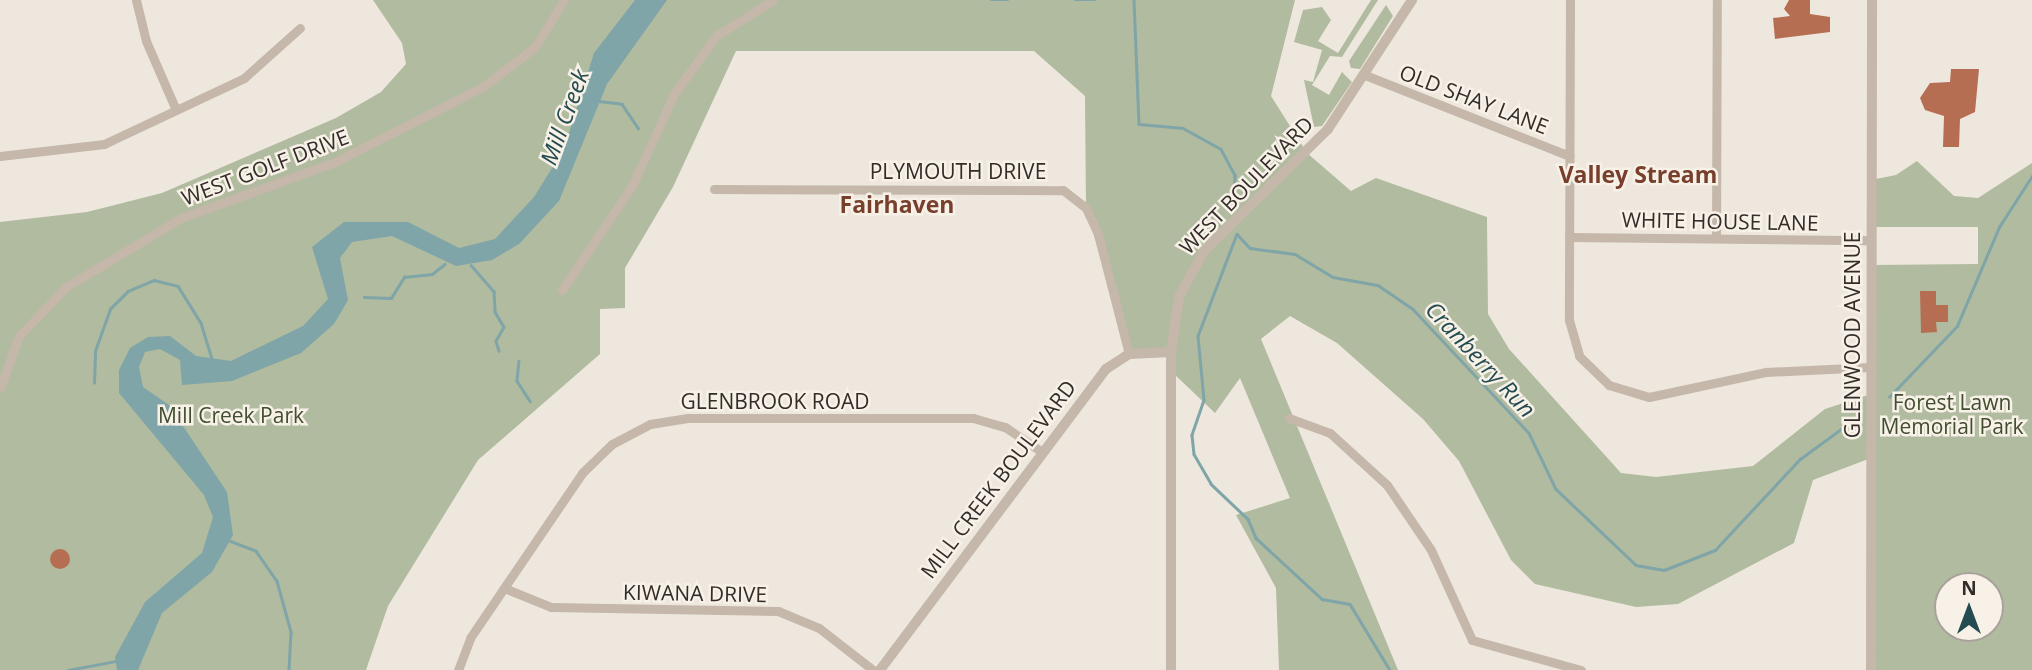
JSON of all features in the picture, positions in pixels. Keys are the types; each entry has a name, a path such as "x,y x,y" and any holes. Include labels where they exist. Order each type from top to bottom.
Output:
{"street":[{"path":"136,0 146,41 176,110"},
{"name":"WEST GOLF DRIVE","path":"0,388 19,336 66,287 181,218 300,177 461,99 535,47 564,0"},
{"path":"562,290 632,186 674,94 716,36 773,0"},
{"name":"WEST BOULEVARD","path":"1171,670 1171,352 1179,297 1192,267 1315,145 1365,75 1412,0"},
{"path":"1570,0 1569,237 1572,340 1589,368 1623,391 1661,396 1766,372 1871,367"},
{"path":"1716,238 1717,0"},
{"name":"GLENWOOD AVENUE","path":"1871,670 1872,0"},
{"path":"0,156 93,148 253,73 300,28"},
{"name":"OLD SHAY LANE","path":"1365,75 1570,156"},
{"name":"PLYMOUTH DRIVE","path":"714,188 1063,190 1086,208 1098,234 1129,354"},
{"name":"WHITE HOUSE LANE","path":"1569,237 1871,240"},
{"path":"1129,354 1171,352"},
{"name":"MILL CREEK BOULEVARD","path":"880,670 1097,378 1129,354"},
{"path":"1289,418 1331,433 1387,485 1432,550 1472,640 1581,670"},
{"name":"GLENBROOK ROAD","path":"458,670 504,587 590,463 624,436 663,421 979,419 1005,427 1042,452"},
{"name":"KIWANA DRIVE","path":"504,587 551,607 778,611 819,628 873,670"}],"green space":[{"name":"Mill Creek Park","path":"373,0 1295,0 1271,96 1307,153 1351,191 1376,178 1487,217 1488,314 1509,349 1621,473 1656,477 1753,466 1825,409 1871,394 1871,265 1978,264 1978,227 1871,227 1871,180 1896,175 1917,161 1954,196 1978,198 2032,163 2032,670 1871,670 1871,458 1813,480 1794,543 1678,604 1636,607 1535,584 1511,560 1459,461 1423,419 1337,343 1290,316 1261,339 1398,670 1279,670 1276,588 1236,515 1290,498 1240,378 1215,413 1172,372 1171,352 1129,354 1086,208 1085,96 1034,51 736,51 673,187 625,268 625,308 600,309 600,354 478,460 388,606 366,670 0,670 0,222 87,212 162,193 336,118 381,92 406,64 402,43"},
{"path":"1371,0 1378,0 1342,57 1330,56 1312,85 1329,95 1342,72 1352,82 1322,126 1314,127 1304,80 1313,82 1322,50 1294,42 1303,10 1322,7 1331,20 1318,41 1338,53"},
{"path":"1386,5 1393,16 1360,69 1351,68 1349,61"}],"water":[{"path":"635,0 667,0 607,84 559,201 519,244 492,260 456,266 392,236 352,242 340,258 348,300 334,324 301,353 232,381 182,385 180,360 160,349 145,352 139,367 143,387 169,405 227,492 233,535 212,572 162,613 138,670 117,670 115,657 145,602 202,553 213,517 204,495 119,393 119,370 130,348 148,337 170,336 196,356 231,361 303,326 328,299 312,247 344,222 408,222 459,248 495,239 534,197 564,149 594,53"}],"building":[{"path":"1789,0 1810,0 1810,14 1830,17 1830,32 1775,39 1773,18 1790,16 1784,9"},
{"path":"1951,69 1979,69 1975,112 1960,119 1959,147 1943,147 1944,116 1925,110 1920,98 1930,83 1950,82"},
{"path":"1920,291 1936,291 1936,305 1948,305 1948,322 1936,322 1937,332 1921,333"},
{"path":"60,549 67,552 70,559 67,566 60,569 53,566 50,559 53,552"}],"waterway":[{"name":"Cranberry Run","path":"991,0 1008,0"},
{"name":"Cranberry Run","path":"1075,0 1095,0"},
{"name":"Cranberry Run","path":"1134,0 1139,124 1183,128 1221,149 1235,175 1234,202"},
{"path":"599,101 622,104 638,128"},
{"name":"Cranberry Run","path":"1889,397 1957,326 1999,227 2032,176"},
{"name":"Cranberry Run","path":"1237,234 1250,248 1295,254 1333,277 1378,285 1413,309 1529,433 1556,489 1636,565 1664,570 1715,550 1800,459 1852,421"},
{"path":"1237,234 1198,336 1204,400 1192,435 1194,454 1211,484 1248,519 1256,538 1322,599 1350,604 1390,670"},
{"path":"364,297 391,298 404,277 432,274 445,264"},
{"path":"471,265 494,291 495,312 504,327 496,341 499,351"},
{"path":"94,383 95,351 110,309 128,291 154,280 178,286 201,323 213,362"},
{"path":"519,361 517,381 530,401"},
{"path":"228,540 256,551 277,581 291,632 289,670"},
{"path":"68,670 116,661"}],"district":[{"name":"Valley Stream","path":"1638,174"},
{"name":"Fairhaven","path":"897,204"}],"water label":[{"name":"Mill Creek","path":"564,117"}],"park label":[{"name":"Forest Lawn Memorial Park","path":"1952,414"}]}
